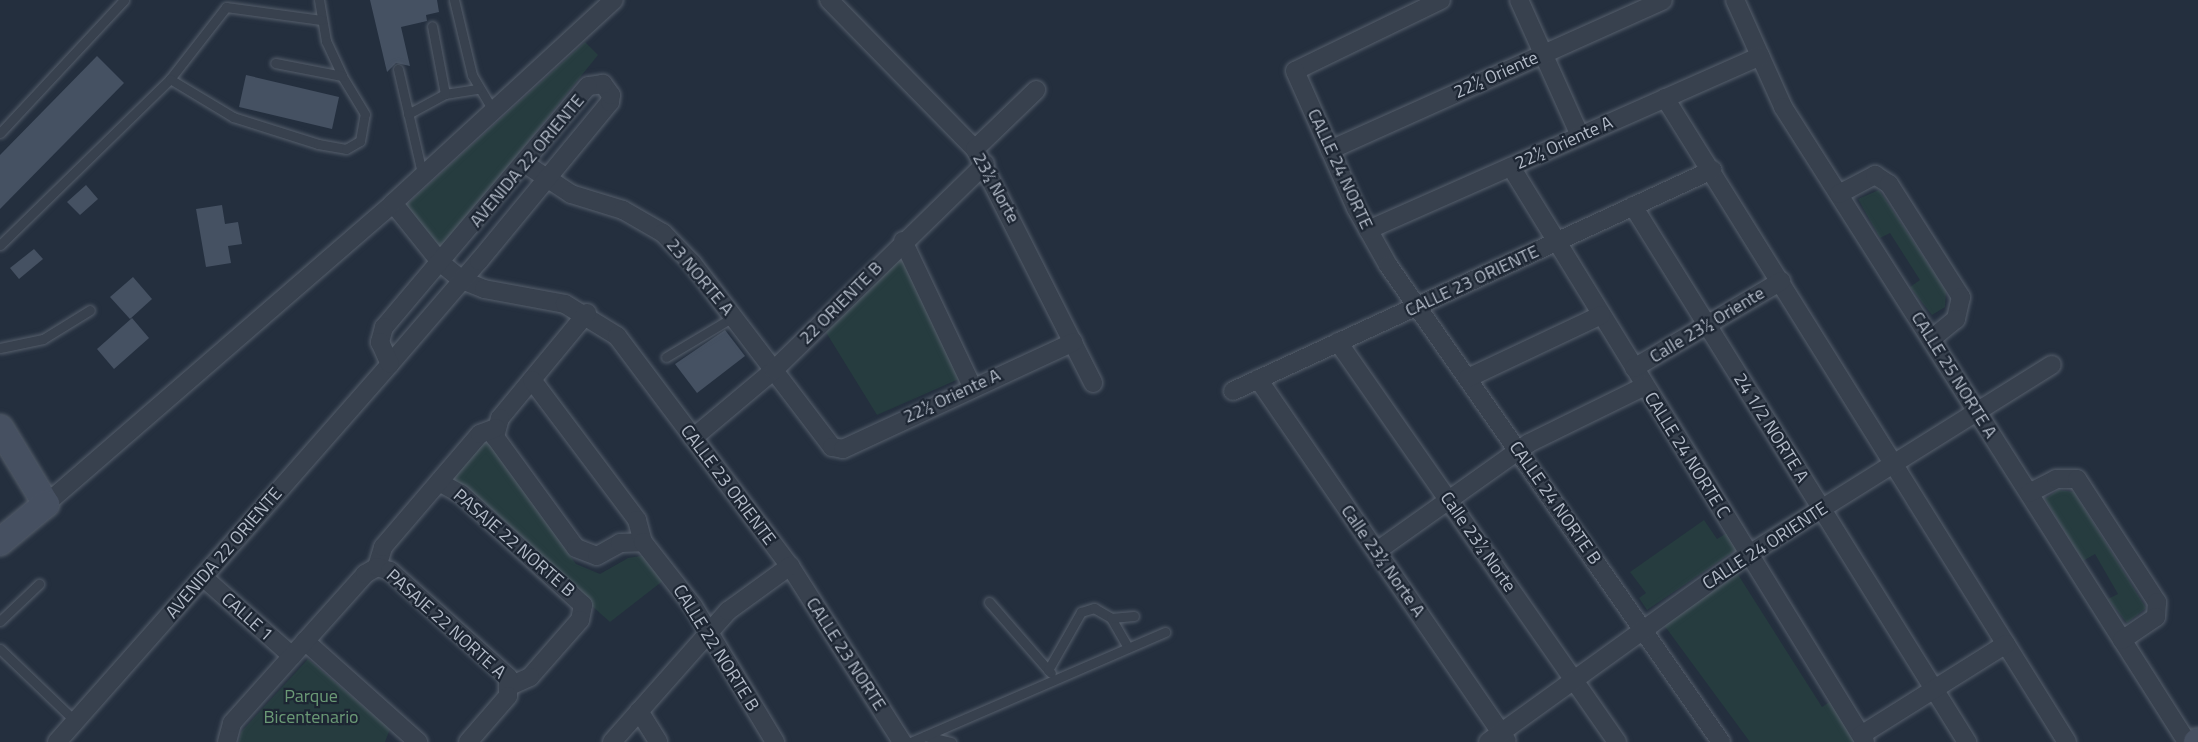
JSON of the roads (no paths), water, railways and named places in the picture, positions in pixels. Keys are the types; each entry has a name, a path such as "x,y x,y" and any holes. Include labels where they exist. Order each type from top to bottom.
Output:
{"street":[{"path":"0,542 423,177 614,0"},
{"name":"23½ Norte","path":"829,0 980,157 1094,383"},
{"name":"CALLE 24 NORTE","path":"1388,265 1368,230 1295,70 1441,0"},
{"path":"1519,0 1580,136"},
{"name":"22½ Oriente","path":"1330,150 1662,0"},
{"name":"CALLE 25 NORTE A","path":"1735,0 1783,106 2187,742"},
{"name":"22½ Oriente A","path":"1368,230 1760,56"},
{"name":"AVENIDA 22 ORIENTE","path":"57,742 390,364 610,102 611,95 603,84 588,86 441,263 384,327 380,342 390,364"},
{"name":"22 ORIENTE B","path":"693,438 774,370 903,241 980,157 1036,90"},
{"path":"1665,98 2067,742"},
{"name":"23 NORTE A","path":"524,163 545,180 623,210 663,232 735,318 832,447"},
{"name":"CALLE 24 NORTE C","path":"1511,167 1863,739"},
{"name":"CALLE 23 ORIENTE","path":"1233,391 1712,170"},
{"path":"1839,194 1875,175 1889,184 1961,297 1956,319 1931,339"},
{"name":"CALLE 23 ORIENTE","path":"393,203 441,263 462,280 484,289 549,298 587,313 617,336 790,566"},
{"name":"24 1/2 NORTE A","path":"1633,206 1967,742"},
{"path":"903,241 972,386"},
{"name":"CALLE 24 NORTE B","path":"1388,265 1721,742"},
{"name":"Calle 23½ Oriente","path":"1634,368 1781,281"},
{"path":"587,313 496,428 495,437 576,548 597,556 620,543 643,542"},
{"path":"1468,378 1601,315"},
{"name":"22½ Oriente A","path":"832,447 843,449 972,386 1073,342"},
{"name":"Calle 23½ Norte","path":"1338,342 1617,742"},
{"name":"CALLE 24 ORIENTE","path":"1499,739 1573,679 1749,554 2052,365"},
{"name":"Calle 23½ Norte A","path":"1258,379 1377,551 1499,739"},
{"name":"CALLE 22 NORTE B","path":"532,380 637,520 643,542 693,606 707,634 775,742"},
{"name":"Calle 23½ Oriente","path":"1377,551 1518,450 1645,386"},
{"path":"0,428 46,504"},
{"path":"222,741 232,723 305,641 365,574 377,567 380,551 480,434 496,428"},
{"path":"2029,493 2056,479 2077,479 2157,602 2156,617 2122,640"},
{"name":"PASAJE 22 NORTE B","path":"438,482 461,494 580,600 585,610 530,677 510,686"},
{"path":"612,742 707,634 748,592 790,566"},
{"name":"CALLE 23 NORTE","path":"790,566 902,742"},
{"name":"PASAJE 22 NORTE A","path":"377,567 390,571 505,673 510,686"},
{"name":"CALLE 1","path":"203,577 292,656"},
{"path":"305,641 418,742"},
{"path":"1863,739 2006,644"},
{"path":"468,742 508,696 510,686"},
{"path":"639,711 658,742"}],"lane":[{"path":"0,133 124,0"},
{"path":"170,79 233,117 346,149 360,141 365,114 342,76 321,20 319,0"},
{"path":"454,0 478,89 494,112"},
{"path":"0,245 170,79 228,3 321,20"},
{"path":"432,26 445,94"},
{"path":"275,63 342,76"},
{"path":"398,69 423,177"},
{"path":"408,114 445,94 478,89"},
{"path":"0,348 43,339 90,310"},
{"path":"666,357 730,316 735,318"},
{"path":"0,621 39,584"},
{"path":"989,602 1056,679"},
{"path":"1048,670 1081,612 1094,608 1111,618 1128,648"},
{"path":"1111,618 1134,616"},
{"path":"911,742 1166,632"},
{"path":"0,649 75,721"},
{"path":"926,736 951,742"}],"park label":[{"name":"Parque Bicentenario","path":"311,707"}]}
